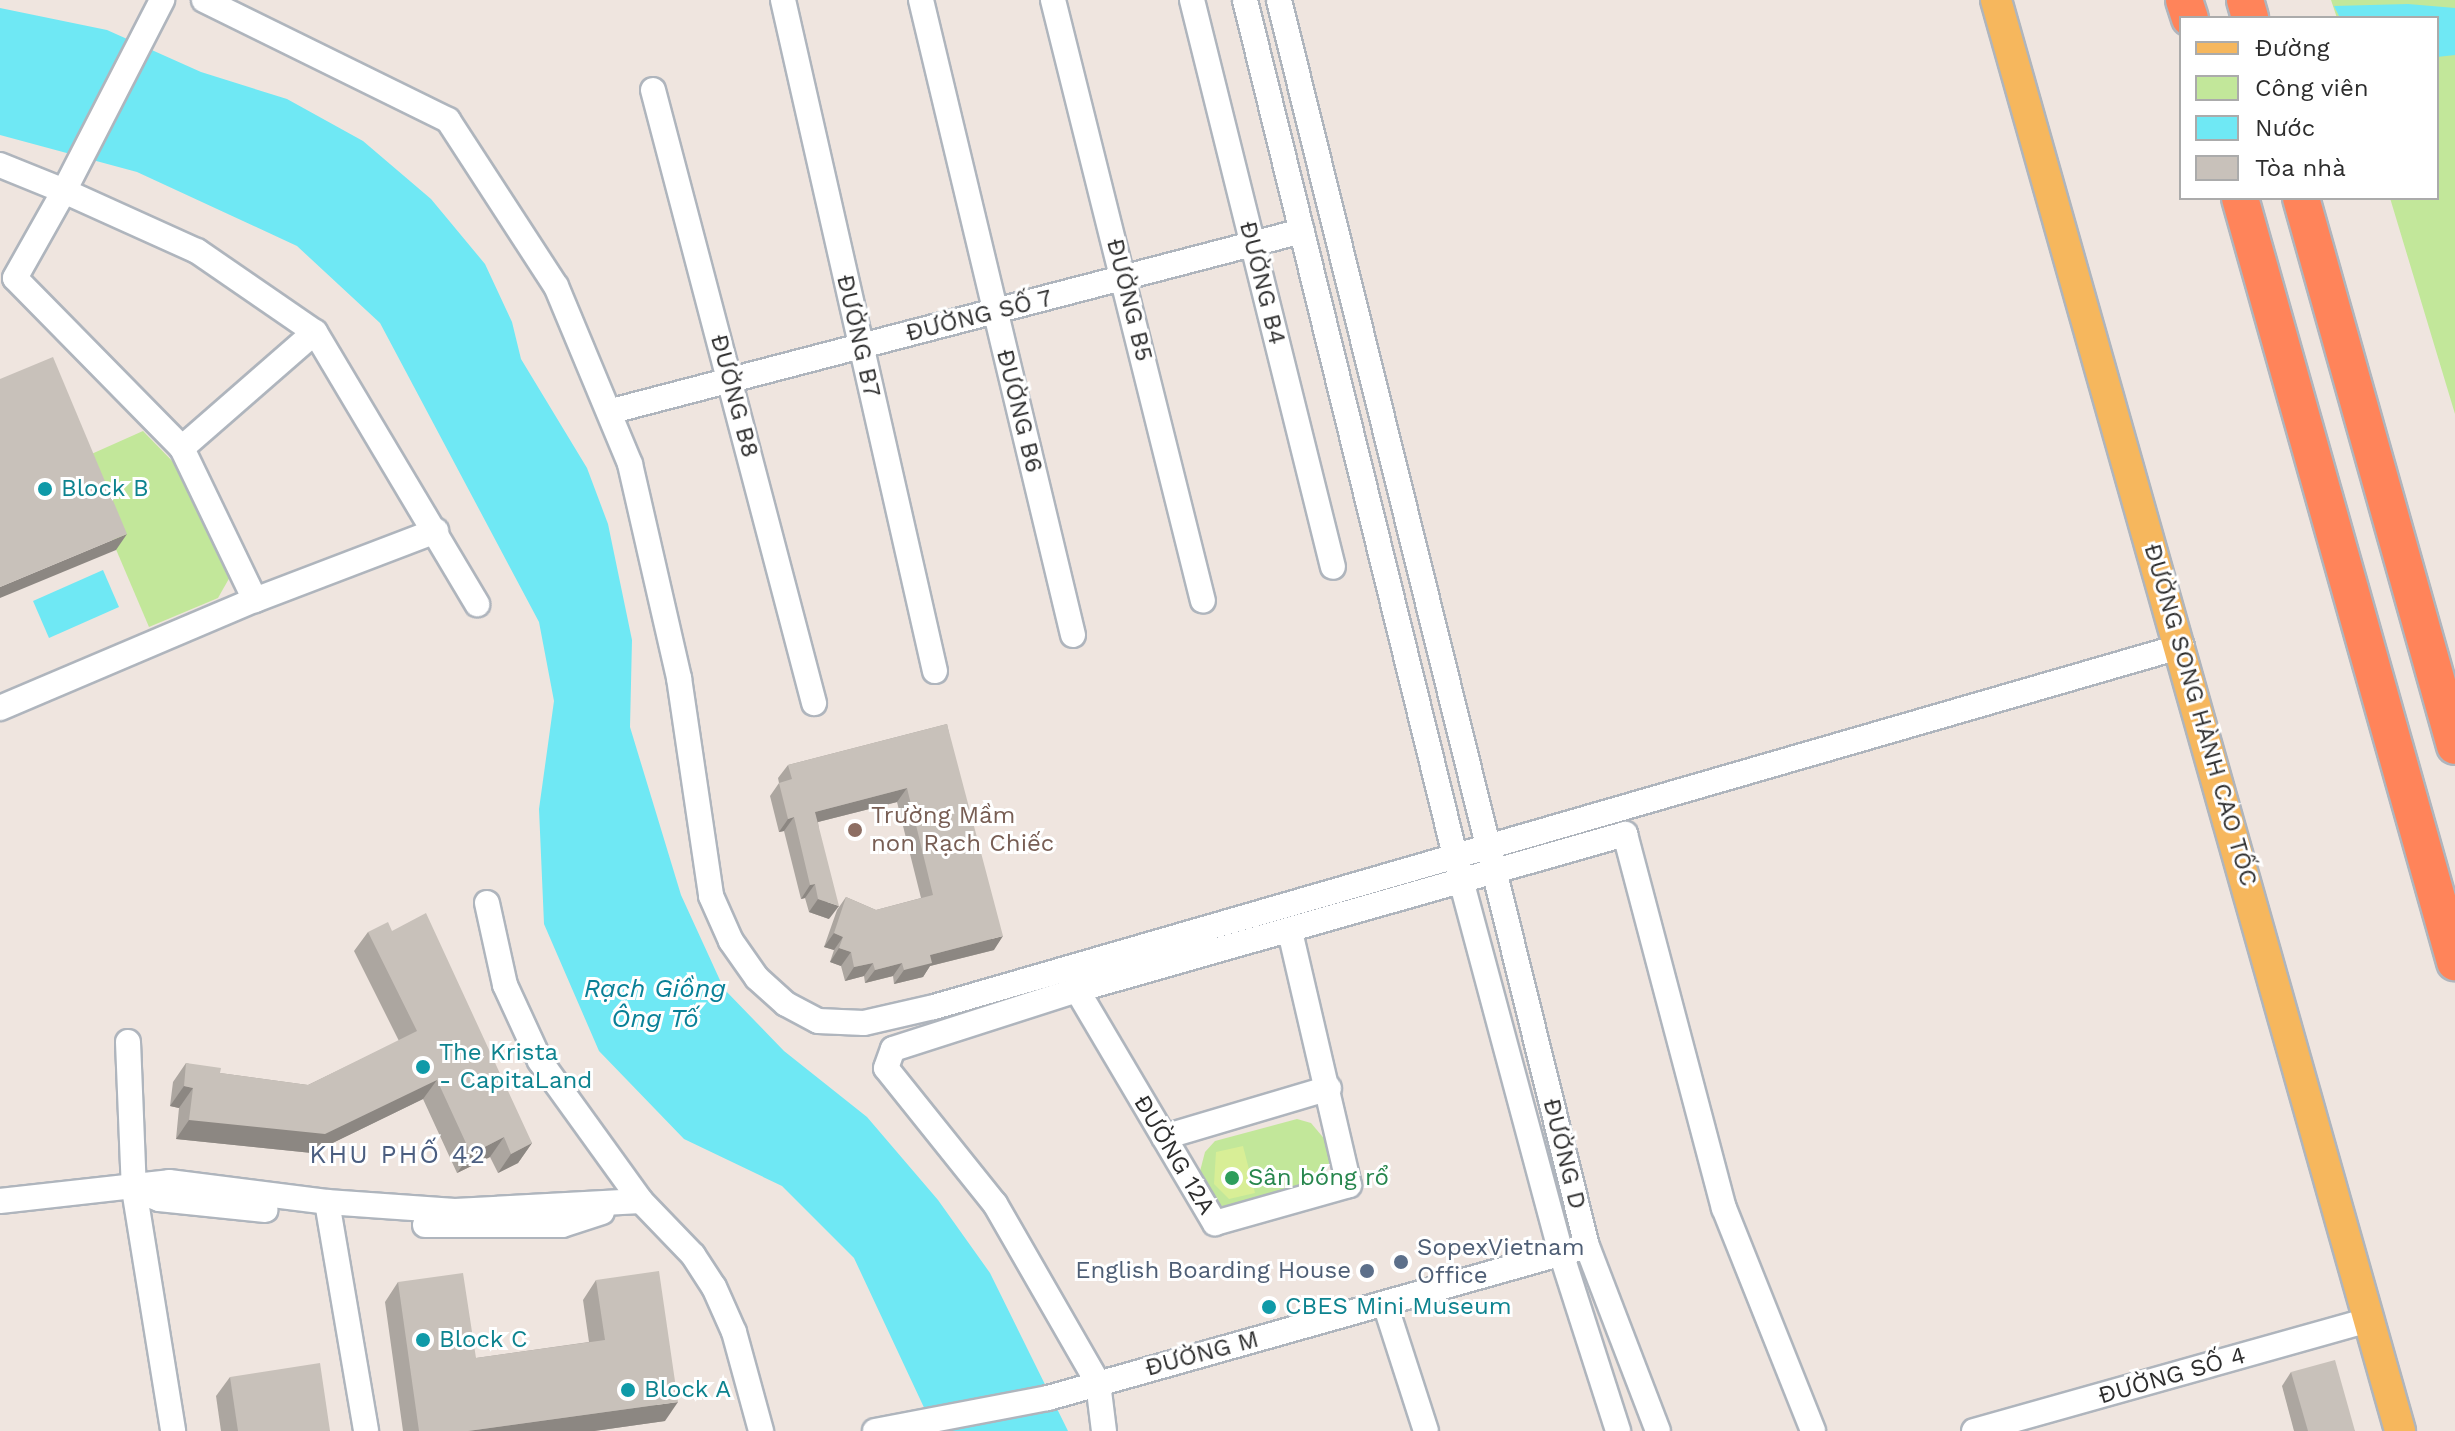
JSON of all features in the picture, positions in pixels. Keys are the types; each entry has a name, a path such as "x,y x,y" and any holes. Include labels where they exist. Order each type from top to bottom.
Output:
{"highway":[{"path":"2241,200 2455,962"},
{"path":"2302,200 2455,746"}],"main road":[{"name":"ĐƯỜNG SONG HÀNH CAO TỐC","path":"1996,0 2182,646 2400,1431"}],"street":[{"path":"162,0 64,191 7,283 182,448 255,600"},
{"path":"204,0 448,120 556,286 612,411 630,464 679,678 711,896 748,965 786,1004 818,1021 864,1023 1458,869 2182,646"},
{"name":"ĐƯỜNG B7","path":"783,0 935,671"},
{"name":"ĐƯỜNG B6","path":"921,0 1073,635"},
{"name":"ĐƯỜNG B5","path":"1053,0 1203,601"},
{"name":"ĐƯỜNG B4","path":"1192,0 1333,567"},
{"name":"ĐƯỜNG D","path":"1245,0 1458,869 1561,1253 1618,1431"},
{"name":"ĐƯỜNG D","path":"1279,0 1587,1246 1658,1431"},
{"name":"ĐƯỜNG B8","path":"653,90 814,703"},
{"path":"0,165 197,251 315,332 477,604"},
{"name":"ĐƯỜNG SỐ 7","path":"612,411 1302,231"},
{"path":"182,448 315,332"},
{"path":"0,708 255,600 436,531"},
{"path":"1491,859 1625,834 1724,1208 1813,1431"},
{"path":"1104,1431 1098,1383 995,1204 886,1068 887,1058 902,1043 1290,931 1458,869"},
{"path":"487,903 505,985 540,1061 641,1201 693,1255 714,1287 734,1332 761,1431"},
{"name":"ĐƯỜNG 12A","path":"1077,990 1215,1223 1349,1185 1329,1088 1290,931"},
{"path":"128,1042 134,1189 173,1431"},
{"path":"1164,1137 1329,1088"},
{"path":"0,1201 134,1189 159,1199 562,1225 641,1201"},
{"path":"327,1210 366,1431"},
{"name":"ĐƯỜNG M","path":"875,1431 1048,1398 1587,1246"},
{"path":"1385,1304 1426,1431"},
{"name":"ĐƯỜNG SỐ 4","path":"1974,1431 2049,1421 2370,1320"}],"green space":[{"path":"2331,0 2455,0 2455,414 2391,200 2439,200 2439,16 2336,16"},
{"path":"143,431 179,468 231,575 218,598 149,627 78,460"},
{"path":"1297,1119 1311,1123 1327,1142 1331,1158 1322,1181 1230,1212 1218,1208 1199,1175 1205,1152 1215,1141"},
{"name":"Sân bóng rổ","path":"1243,1146 1255,1193 1229,1199 1214,1184 1216,1152"}],"water":[{"path":"2408,4 2455,8 2455,55 2439,57 2439,16 2339,16 2334,6"},
{"name":"Rạch Giồng Ông Tố","path":"0,8 107,30 201,72 287,99 363,141 431,199 485,264 512,322 521,359 587,468 608,524 632,640 630,727 681,895 724,989 784,1051 867,1117 938,1200 990,1273 1068,1431 935,1431 854,1258 782,1186 684,1139 599,1051 544,924 539,809 554,701 539,622 380,323 297,246 137,172 0,135"},
{"path":"103,570 119,607 49,638 33,601"}],"building":[{"name":"Block B","path":"53,357 127,534 0,587 0,379"},
{"path":"947,724 1003,936 930,955 932,963 904,970 902,963 875,970 873,963 854,967 851,952 839,948 843,937 834,933 846,897 876,910 933,895 907,788 815,812 839,906 818,899 815,884 810,885 794,817 788,819 779,783 792,779 788,765"},
{"name":"The Krista - CapitaLand","path":"426,913 532,1143 511,1154 504,1137 471,1154 437,1080 325,1134 189,1120 193,1088 184,1086 186,1063 221,1068 220,1073 308,1085 417,1031 368,932 388,922 392,931"},
{"path":"659,1271 678,1402 468,1431 419,1431 398,1282 463,1273 476,1358 605,1340 596,1280"},
{"path":"2335,1360 2355,1431 2308,1431 2291,1372"},
{"path":"320,1363 330,1431 238,1431 230,1377"}],"place":[{"name":"Block B","path":"45,489"},
{"name":"Trường Mầm non Rạch Chiếc","path":"855,830"},
{"name":"The Krista - CapitaLand","path":"423,1067"},
{"name":"Sân bóng rổ","path":"1232,1178"},
{"name":"SopexVietnam Office","path":"1401,1262"},
{"name":"English Boarding House","path":"1367,1271"},
{"name":"CBES Mini Museum","path":"1269,1307"},
{"name":"Block C","path":"423,1340"},
{"name":"Block A","path":"628,1390"}],"district":[{"name":"KHU PHỐ 42","path":"398,1155"}]}
